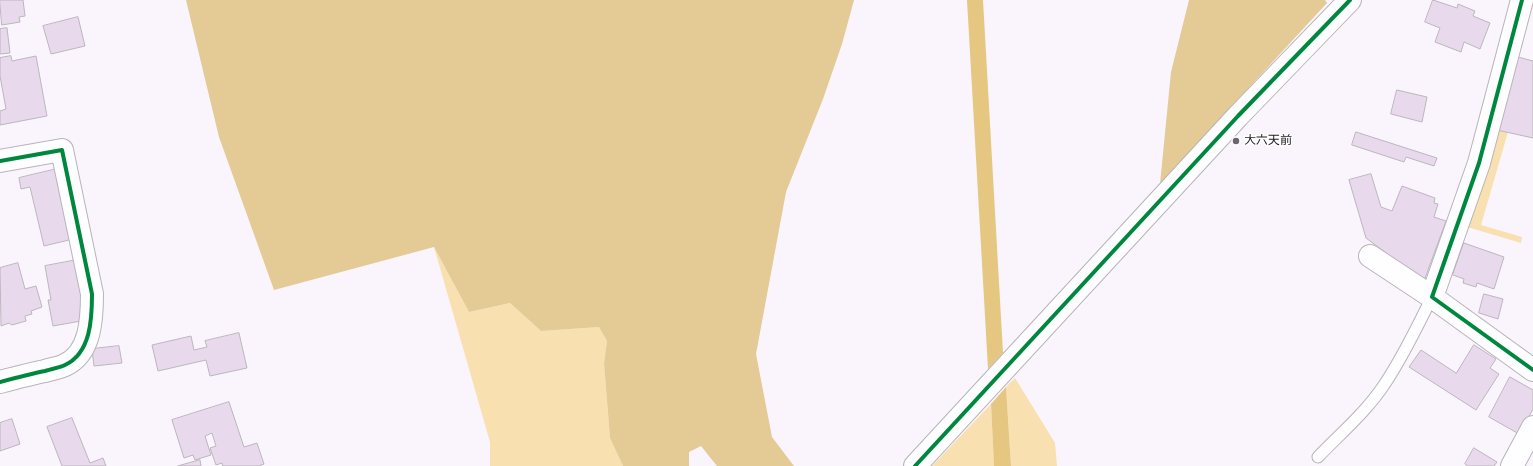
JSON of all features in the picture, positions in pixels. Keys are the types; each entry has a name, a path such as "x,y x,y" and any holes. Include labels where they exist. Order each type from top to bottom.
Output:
{"street":[{"path":"915,466 1238,116 1350,0"},
{"path":"1432,297 1479,163 1522,0"},
{"path":"0,161 62,150 92,294 92,312 88,335 81,351 75,358 65,365 0,382"},
{"path":"1370,256 1432,297 1533,370"},
{"path":"1512,466 1533,427"}],"lane":[{"path":"1318,457 1366,408 1383,386 1404,352 1432,297"}],"shaded area":[{"path":"186,0 854,0 842,44 823,99 786,192 756,354 772,437 794,466 717,466 701,446 689,452 689,466 623,466 610,438 604,363 607,341 599,327 541,331 510,303 469,312 434,247 274,290 219,137"},
{"path":"967,0 983,0 1003,353 988,369"},
{"path":"1189,0 1325,0 1327,3 1160,184 1171,72"},
{"path":"1495,129 1508,132 1481,225 1522,237 1521,243 1464,226"},
{"path":"434,247 469,312 510,303 541,331 599,327 607,341 604,363 610,438 623,466 490,466 490,442"},
{"path":"1015,378 1055,443 1057,466 1011,466 1006,387"},
{"path":"1006,387 1011,466 994,466 991,404"},
{"path":"991,404 994,466 932,466"}],"building":[{"path":"0,0 23,0 25,16 19,17 20,22 2,25"},
{"path":"1433,0 1457,8 1458,4 1475,11 1473,16 1490,23 1480,49 1464,42 1461,52 1435,42 1440,28 1425,22"},
{"path":"78,17 85,46 51,54 43,26"},
{"path":"7,28 10,53 0,54 0,29"},
{"path":"11,56 12,61 36,56 47,116 0,125 0,111 6,109 0,76 0,58"},
{"path":"1518,57 1533,61 1533,138 1497,130"},
{"path":"1397,90 1427,97 1422,122 1391,114"},
{"path":"1356,132 1437,158 1434,166 1406,157 1404,162 1352,145"},
{"path":"57,169 73,239 44,246 30,187 21,189 19,178"},
{"path":"1371,174 1381,207 1392,211 1402,186 1435,198 1434,203 1438,204 1434,217 1446,221 1424,281 1366,238 1349,180"},
{"path":"1464,243 1504,257 1494,289 1477,283 1476,287 1463,283 1464,279 1453,275"},
{"path":"77,260 87,313 80,314 81,321 53,326 48,300 51,300 45,266"},
{"path":"18,263 25,289 36,286 42,307 31,311 32,314 25,316 26,321 12,325 9,323 1,326 0,268"},
{"path":"1484,294 1503,299 1498,319 1479,313"},
{"path":"239,333 247,368 210,376 206,360 158,371 152,345 191,336 194,350 207,347 205,341"},
{"path":"1474,345 1496,359 1490,368 1499,374 1476,410 1409,367 1421,350 1456,373"},
{"path":"119,346 122,363 94,366 92,349"},
{"path":"1510,377 1533,390 1533,409 1519,434 1489,417"},
{"path":"229,402 244,447 257,443 264,464 259,466 223,466 222,463 216,465 210,448 216,446 212,433 205,436 211,455 195,460 193,455 184,458 172,420"},
{"path":"72,418 90,463 103,458 106,466 62,466 47,427"},
{"path":"12,419 20,444 0,451 0,423"},
{"path":"1474,448 1497,462 1494,466 1468,466 1465,464"},
{"path":"200,460 201,466 178,466"}],"cycle path":[{"path":"915,466 1238,116 1350,0"},
{"path":"1522,0 1479,163 1432,297 1533,370"},
{"path":"0,161 62,150 92,294 88,334 85,344 74,359 60,367 0,382"}],"place":[{"name":"大六天前","path":"1236,141"}]}
